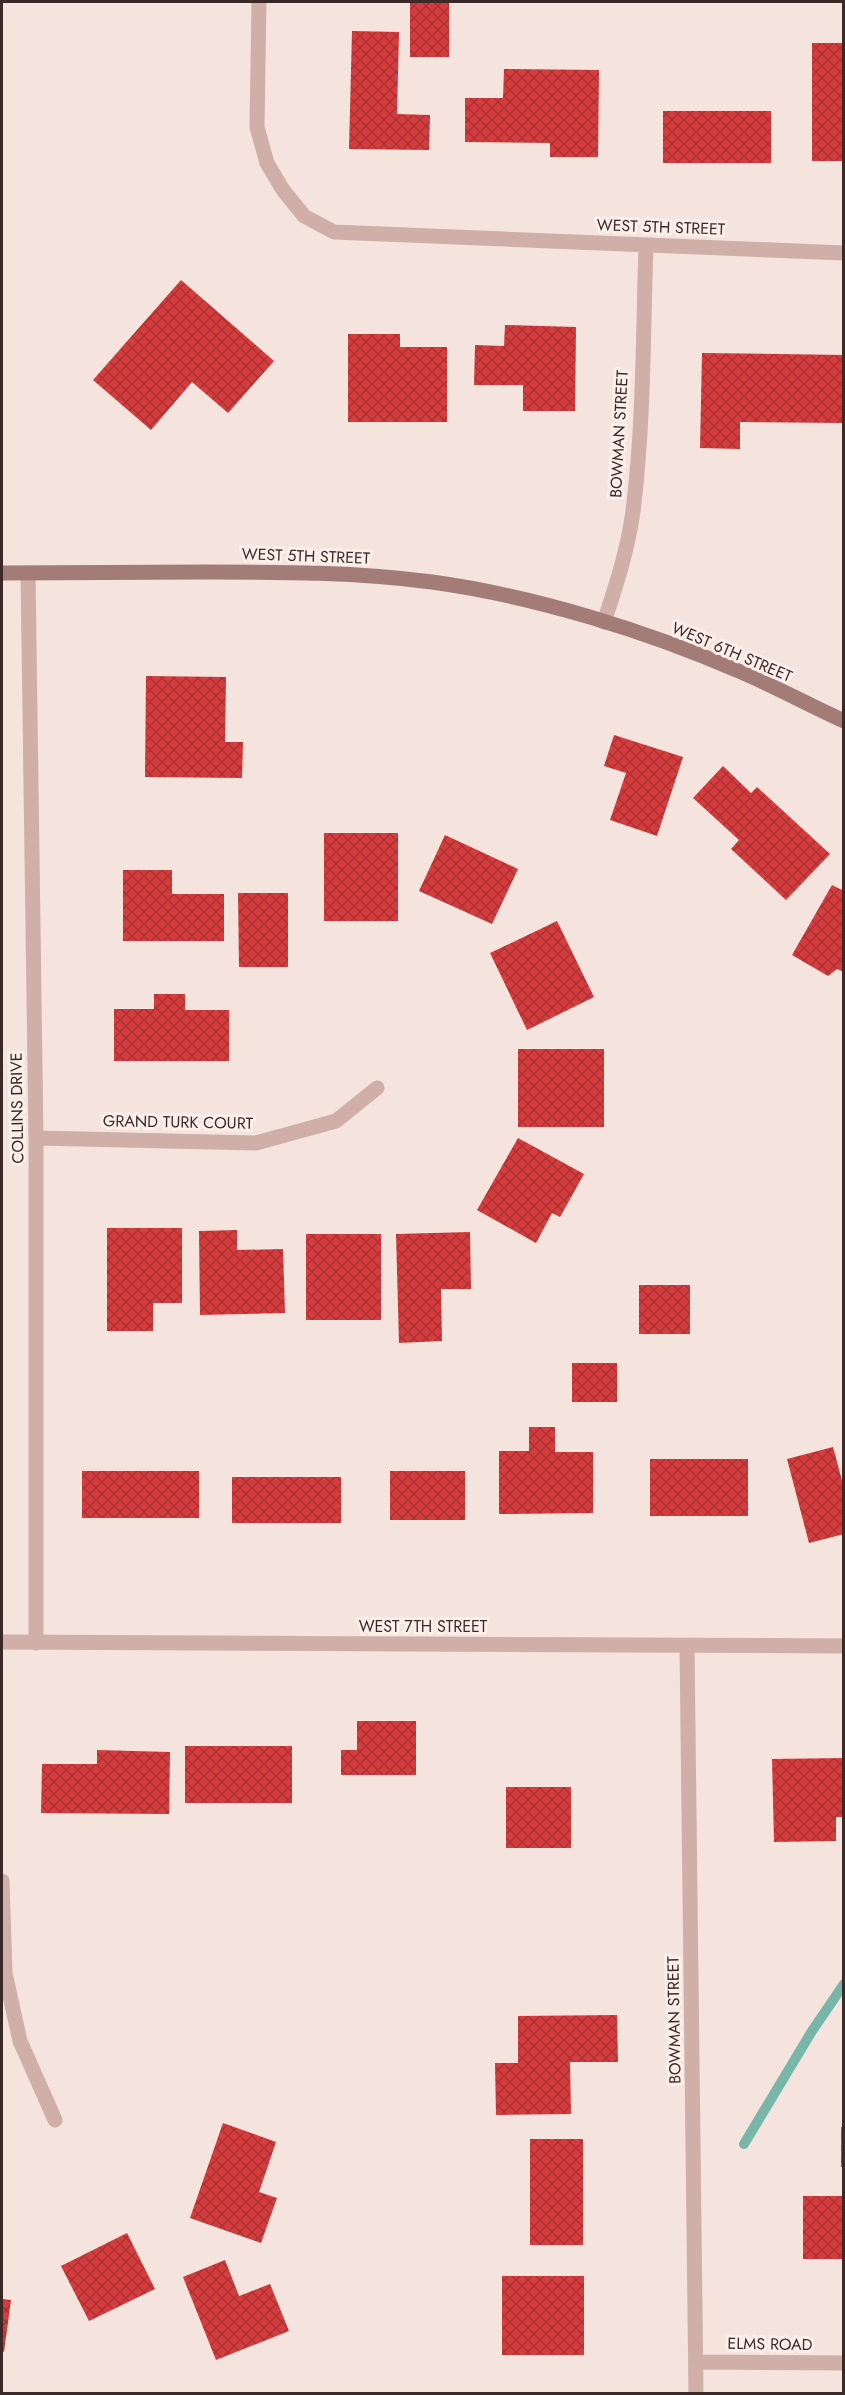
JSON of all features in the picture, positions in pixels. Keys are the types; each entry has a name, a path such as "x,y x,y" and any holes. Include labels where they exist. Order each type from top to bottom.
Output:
{"street":[{"name":"WEST 5TH STREET","path":"259,2 257,127 267,163 304,216 334,232 843,253"},
{"name":"BOWMAN STREET","path":"604,622 618,579 632,513 638,454 646,245"},
{"name":"WEST 5TH STREET","path":"2,573 280,572 368,575 434,583 511,597 604,622"},
{"name":"COLLINS DRIVE","path":"28,573 36,1138 36,1642"},
{"name":"WEST 6TH STREET","path":"604,622 741,672 843,721"},
{"name":"GRAND TURK COURT","path":"36,1138 256,1143 336,1122 377,1088"},
{"name":"WEST 7TH STREET","path":"2,1642 843,1646"},
{"name":"BOWMAN STREET","path":"687,1646 696,2394"},
{"path":"2,1881 5,1973 20,2041 55,2120"},
{"name":"ELMS ROAD","path":"696,2362 843,2363"}],"building":[{"path":"410,2 449,2 449,57 410,57"},
{"path":"352,31 399,32 397,114 430,115 429,150 349,149"},
{"path":"812,43 844,43 844,161 812,161"},
{"path":"504,69 599,70 598,157 550,157 550,143 465,142 465,98 503,98"},
{"path":"663,111 771,111 771,163 663,163"},
{"path":"181,280 274,361 228,413 192,382 151,430 93,380"},
{"path":"505,325 576,327 575,411 523,411 523,385 474,385 475,345 504,346"},
{"path":"348,334 400,334 400,347 447,347 447,422 348,422"},
{"path":"702,353 844,355 844,423 740,422 740,449 700,448"},
{"path":"146,676 226,677 225,742 243,742 242,778 145,777"},
{"path":"614,735 683,757 657,836 610,820 626,773 604,766"},
{"path":"723,766 751,793 757,787 830,854 786,900 731,849 739,840 693,798"},
{"path":"324,833 398,833 398,921 324,921"},
{"path":"445,835 518,869 492,924 419,891"},
{"path":"123,870 172,870 172,894 224,894 224,941 123,941"},
{"path":"832,885 844,891 844,972 837,969 828,976 792,955"},
{"path":"238,893 288,893 288,967 239,967"},
{"path":"557,921 594,997 527,1030 490,953"},
{"path":"154,994 185,994 185,1010 229,1010 229,1061 114,1061 114,1009 154,1009"},
{"path":"518,1049 604,1049 604,1127 518,1127"},
{"path":"518,1138 584,1174 560,1217 552,1213 536,1243 477,1210"},
{"path":"107,1228 182,1228 182,1303 153,1303 153,1331 107,1331"},
{"path":"237,1230 237,1250 283,1249 285,1313 200,1315 199,1231"},
{"path":"470,1232 471,1289 441,1289 442,1341 399,1343 396,1234"},
{"path":"306,1234 381,1234 381,1320 306,1320"},
{"path":"639,1285 690,1285 690,1334 639,1334"},
{"path":"572,1363 617,1363 617,1402 572,1402"},
{"path":"529,1427 555,1427 555,1452 593,1452 593,1513 499,1514 499,1451 529,1451"},
{"path":"833,1447 844,1488 844,1534 809,1543 787,1459"},
{"path":"650,1459 748,1459 748,1516 650,1516"},
{"path":"82,1471 199,1471 199,1518 82,1518"},
{"path":"390,1471 465,1471 465,1520 390,1520"},
{"path":"232,1477 341,1477 341,1523 232,1523"},
{"path":"357,1721 416,1721 416,1775 341,1775 341,1750 357,1750"},
{"path":"185,1746 292,1746 292,1803 185,1803"},
{"path":"97,1750 170,1752 169,1814 41,1813 42,1764 97,1764"},
{"path":"844,1758 844,1817 836,1817 836,1841 774,1842 772,1759"},
{"path":"506,1787 571,1787 571,1848 506,1848"},
{"path":"617,2015 618,2062 570,2062 571,2114 496,2115 495,2063 518,2063 518,2016"},
{"path":"223,2123 276,2142 259,2192 277,2198 261,2243 190,2218"},
{"path":"841,2127 844,2127 844,2167 841,2167"},
{"path":"530,2139 583,2139 583,2245 530,2245"},
{"path":"803,2196 844,2196 844,2259 803,2259"},
{"path":"127,2233 155,2289 89,2321 61,2266"},
{"path":"225,2260 239,2296 270,2284 289,2331 216,2360 183,2277"},
{"path":"502,2276 584,2276 584,2355 502,2355"},
{"path":"2,2299 11,2300 4,2352 2,2351"}],"waterway":[{"path":"744,2144 812,2031 844,1984"}]}
